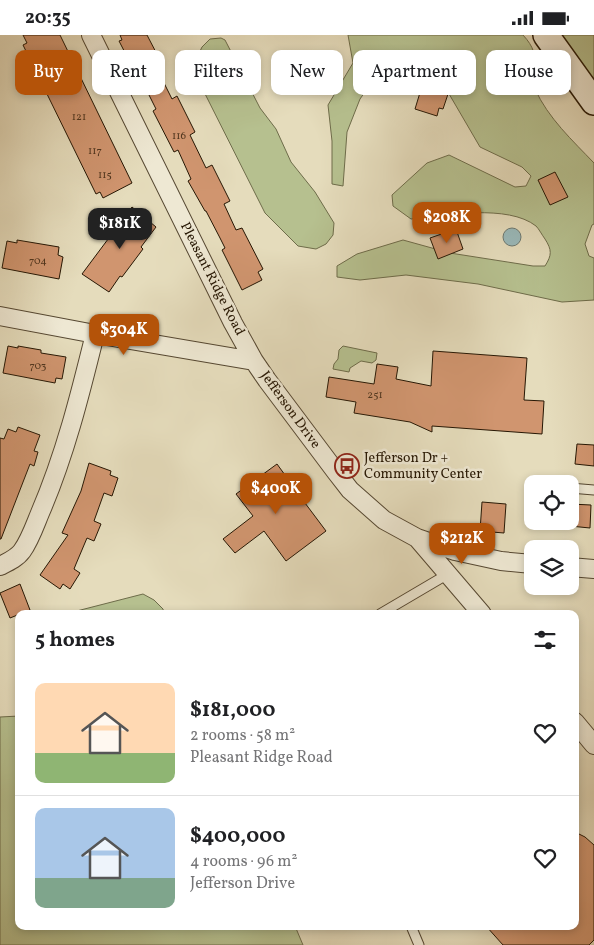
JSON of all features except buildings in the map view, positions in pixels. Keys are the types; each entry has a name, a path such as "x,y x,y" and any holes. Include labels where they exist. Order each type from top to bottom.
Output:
{"street":[{"name":"Pleasant Ridge Road","path":"92,35 254,361"},
{"path":"546,35 594,102"},
{"path":"0,316 254,361"},
{"path":"0,566 22,551 53,485 74,422 94,334"},
{"name":"Jefferson Drive","path":"254,361 350,490 384,520 417,538 456,551 502,561 524,563"},
{"path":"417,538 479,610"},
{"path":"579,568 594,569"},
{"path":"579,728 594,745"}],"lane":[{"path":"579,488 594,490"},
{"path":"387,610 448,574"},
{"path":"413,930 419,945"}],"green space":[{"path":"348,35 523,35 533,50 486,50 486,95 538,95 561,129 594,163 594,224 585,244 589,256 594,258 594,300 562,302 478,284 406,275 360,280 337,277 337,266 357,254 403,240 450,253 533,266 545,266 550,253 547,243 537,227 524,219 493,213 476,213 411,219 393,206 392,195 427,163 449,155 515,187 526,186 531,176 522,167 480,147 450,95 476,95 476,50 353,50 353,63"},
{"path":"550,35 594,35 594,97 571,65 571,50 561,50"},
{"path":"221,38 225,40 230,50 201,50 210,39"},
{"path":"353,63 353,95 363,95 347,132 343,186 332,184 332,141 328,105 334,95 343,95 343,80"},
{"path":"206,95 253,95 260,108 276,129 291,162 315,192 334,223 333,235 326,244 316,249 298,246 265,213"},
{"path":"343,346 377,353 376,360 372,363 361,361 350,368 349,372 333,369 338,359 339,350"},
{"path":"143,594 154,600 163,610 81,610"},
{"path":"15,716 15,930 297,930 303,945 0,945 0,717"}],"water":[{"path":"508,228 516,228 521,233 519,244 508,246 503,241 503,233"}],"place":[{"name":"Jefferson Dr + Community Center","path":"347,466"}]}
